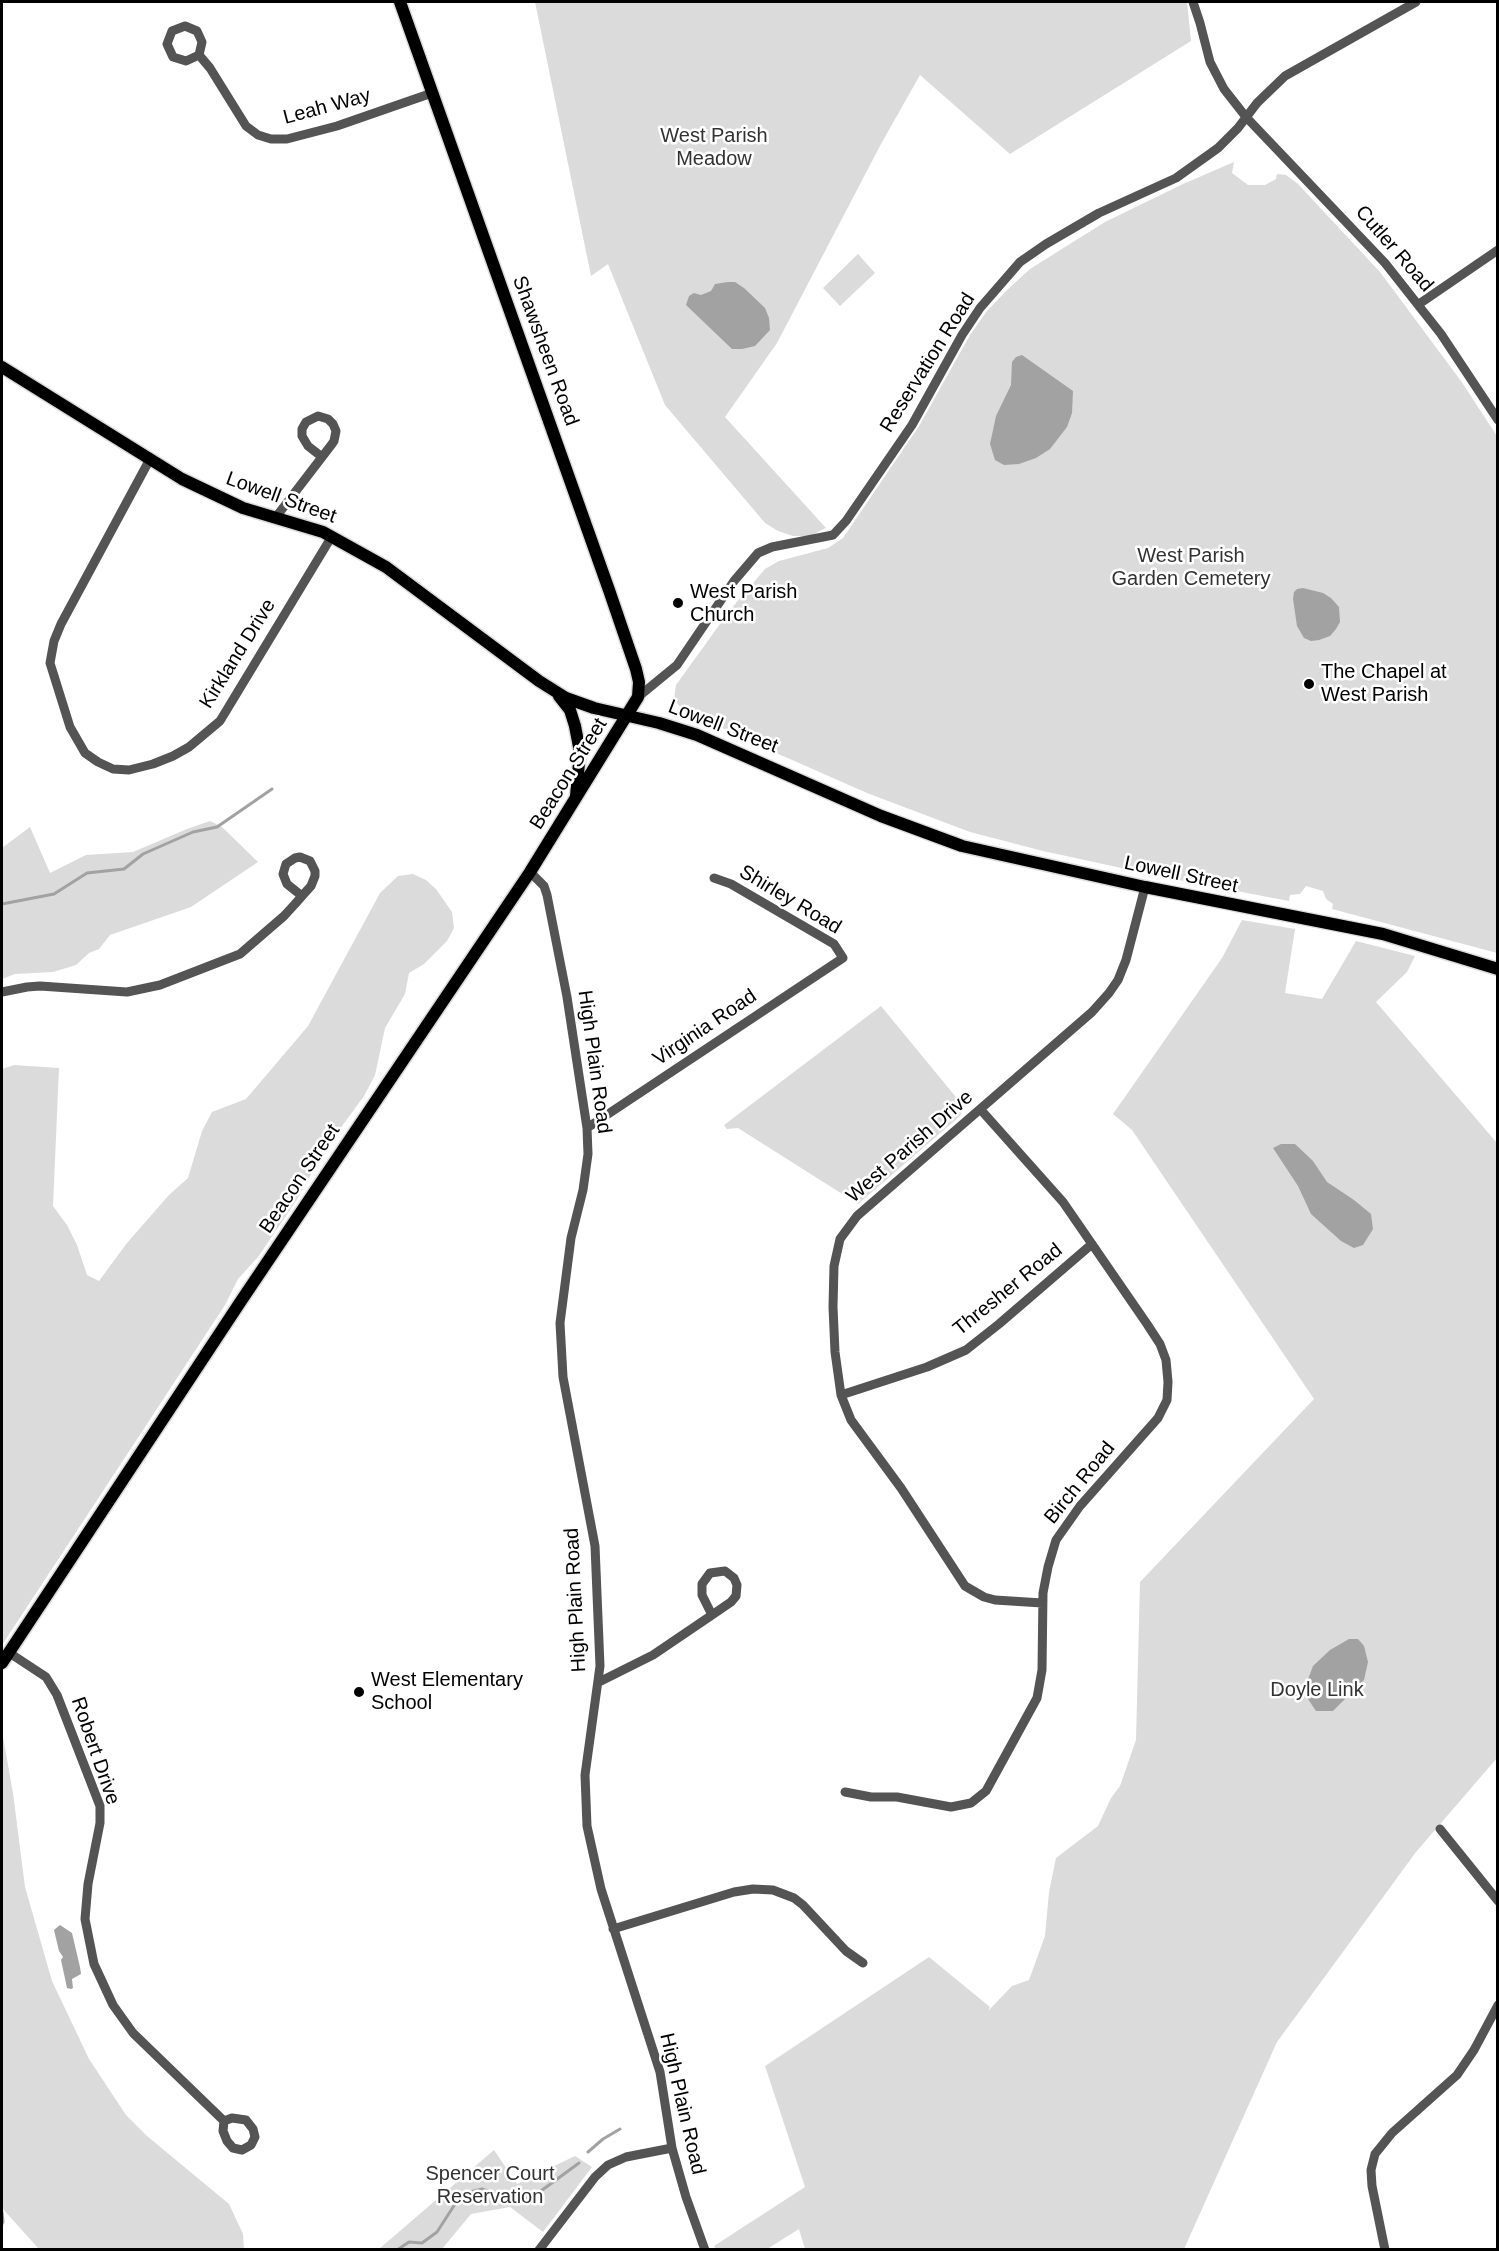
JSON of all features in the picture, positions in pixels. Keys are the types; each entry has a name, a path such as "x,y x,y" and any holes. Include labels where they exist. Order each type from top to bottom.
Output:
{"main road":[{"name":"Shawsheen Road","path":"400,2 617,612 639,682 638,697"},
{"name":"Lowell Street","path":"2,367 150,459 213,494 243,508 332,536 386,567 551,690 566,698 594,708 629,715 697,735 881,816 940,839 990,853 1145,887 1383,934 1497,969"},
{"path":"551,690 569,710 575,726 580,752 575,801"},
{"path":"629,715 638,697"},
{"name":"Beacon Street","path":"5,1657 530,872 629,715"}],"street":[{"path":"1193,2 1210,62 1224,89 1246,117"},
{"name":"Reservation Road","path":"638,697 677,665 734,581 758,553 772,547 833,535 846,521 912,425 962,335 980,308 1020,262 1046,243 1099,213 1176,178 1218,148 1285,76 1416,2"},
{"name":"Leah Way","path":"199,55 210,68 246,126 258,135 271,139 288,139 337,126 432,93"},
{"name":"Cutler Road","path":"1246,117 1378,255 1419,304 1497,420"},
{"path":"1419,304 1497,250"},
{"path":"276,517 322,457 334,441 336,431 328,419 318,416 306,422 302,436 308,446 322,457"},
{"name":"Kirkland Drive","path":"150,459 61,624 54,641 50,663 70,727 80,744 86,753 113,769 129,770 173,756 189,747 220,721 332,536"},
{"name":"High Plain Road","path":"530,872 548,895 567,997 587,1128 588,1154 583,1190 571,1238 560,1323 563,1377 595,1546 600,1648 599,1683 585,1775 585,1804 591,1848 613,1929 660,2073 672,2148 705,2250"},
{"name":"Shirley Road","path":"714,878 731,884 834,944 843,958"},
{"name":"West Parish Drive","path":"1042,1603 995,1600 965,1586 900,1488 851,1420 842,1395 834,1352 834,1266 840,1239 857,1216 1092,1012 1109,993 1118,980 1126,960 1145,887"},
{"path":"2,992 40,986 127,992 160,985 240,954 264,935 302,896"},
{"name":"Virginia Road","path":"587,1128 843,958"},
{"name":"Birch Road","path":"845,1792 871,1797 897,1797 951,1807 970,1803 981,1796 990,1785 1037,1698 1042,1670 1042,1603 1051,1555 1063,1529 1101,1480 1158,1419 1167,1401 1168,1374 1163,1350 1135,1305 1048,1182 981,1110"},
{"name":"Thresher Road","path":"842,1395 927,1367 966,1350 1092,1244"},
{"path":"599,1683 642,1661 712,1615 731,1602 737,1592 736,1581 725,1571 711,1573 705,1577 702,1584 702,1595 712,1615"},
{"name":"Robert Drive","path":"5,1657 46,1677 57,1695 100,1806 100,1823 88,1884 86,1919 94,1964 113,2005 133,2033 224,2121"},
{"path":"1440,1828 1497,1901"},
{"path":"613,1929 734,1892 753,1889 773,1890 794,1898 803,1905 846,1951 863,1963"},
{"path":"1385,2250 1372,2186 1371,2170 1376,2154 1392,2133 1457,2075 1474,2050 1497,2006"},
{"path":"539,2250 595,2177 608,2165 626,2157 672,2148"}],"green space":[{"name":"West Parish Meadow","path":"535,2 1187,2 1191,41 1010,154 920,75 881,144 777,343 725,417 826,528 810,536 793,536 765,523 665,405 608,264 591,276"},
{"name":"West Parish Garden Cemetery","path":"1234,162 1232,173 1248,185 1265,185 1276,179 1277,174 1286,175 1298,184 1380,272 1461,381 1497,436 1497,953 1332,909 1333,904 1326,899 1323,891 1306,886 1300,894 1290,895 1289,901 1163,877 1043,851 970,832 867,793 749,741 681,708 674,699 676,685 730,610 765,569 779,561 828,548 843,538 919,426 970,335 987,311 1006,291 1030,269 1105,222"},
{"path":"858,254 875,273 840,306 823,288"},
{"path":"210,821 222,827 258,862 191,907 110,935 99,949 89,953 76,965 53,972 15,974 2,979 2,848 30,827 50,873 86,855 133,852"},
{"path":"413,874 426,880 436,889 452,912 454,928 447,941 424,964 409,973 405,994 385,1028 375,1075 364,1096 326,1148 296,1201 258,1257 238,1279 225,1305 2,1645 2,1069 14,1065 59,1068 53,1206 67,1225 77,1245 87,1275 99,1281 127,1243 169,1195 188,1178 202,1131 212,1112 246,1099 308,1026 380,893 398,876"},
{"name":"Doyle Link","path":"1242,920 1295,929 1285,993 1322,999 1356,941 1415,956 1407,972 1376,1002 1497,1143 1497,1758 1416,1852 1277,2042 1184,2249 805,2249 799,2229 767,2249 716,2249 714,2246 805,2187 765,2066 929,1957 990,2007 988,2011 1012,1986 1029,1980 1045,1936 1049,1892 1056,1858 1098,1826 1111,1798 1120,1786 1136,1740 1140,1582 1314,1399 1132,1130 1113,1114 1222,958"},
{"path":"881,1006 960,1102 963,1109 960,1116 858,1204 738,1128 727,1129 724,1125"},
{"path":"2,1731 13,1793 25,1887 52,1981 89,2059 126,2115 147,2136 229,2204 243,2234 244,2249 39,2249 2,2208"},
{"name":"Spencer Court Reservation","path":"494,2150 517,2184 575,2156 592,2167 543,2232 510,2207 471,2214 442,2249 379,2249"}],"shaded area":[{"path":"735,282 744,288 765,308 770,330 755,346 732,349 686,305 689,296 694,293 701,295 711,291 715,284"},
{"path":"1022,355 1073,391 1072,413 1067,427 1050,449 1036,458 1019,464 1004,465 995,460 990,444 996,416 1011,385 1012,362 1016,357"},
{"path":"1303,588 1323,593 1339,607 1340,622 1330,636 1311,641 1304,638 1297,626 1294,592"},
{"path":"1281,1144 1295,1144 1313,1161 1327,1182 1371,1214 1373,1229 1363,1245 1354,1248 1341,1241 1311,1214 1298,1186 1273,1148"},
{"path":"1349,1639 1358,1639 1364,1646 1368,1662 1364,1680 1333,1711 1316,1711 1308,1699 1307,1682 1313,1666 1330,1650"},
{"path":"60,1925 72,1933 80,1967 81,1974 72,1979 73,1988 71,1989 67,1988 61,1960 63,1957 59,1951 54,1930"}],"waterway":[{"path":"2,904 54,894 87,873 124,869 143,854 193,832 217,827 272,789"},
{"path":"588,2152 603,2139 620,2129"},
{"path":"397,2250 409,2242 422,2243 437,2232 457,2201 470,2192 482,2189 499,2195 513,2194 530,2199 579,2163"},
{"path":"2,2212 2,2224"}],"place":[{"name":"West Parish Church","path":"678,603"},
{"name":"The Chapel at West Parish","path":"1309,684"},
{"name":"West Elementary School","path":"359,1692"}]}
